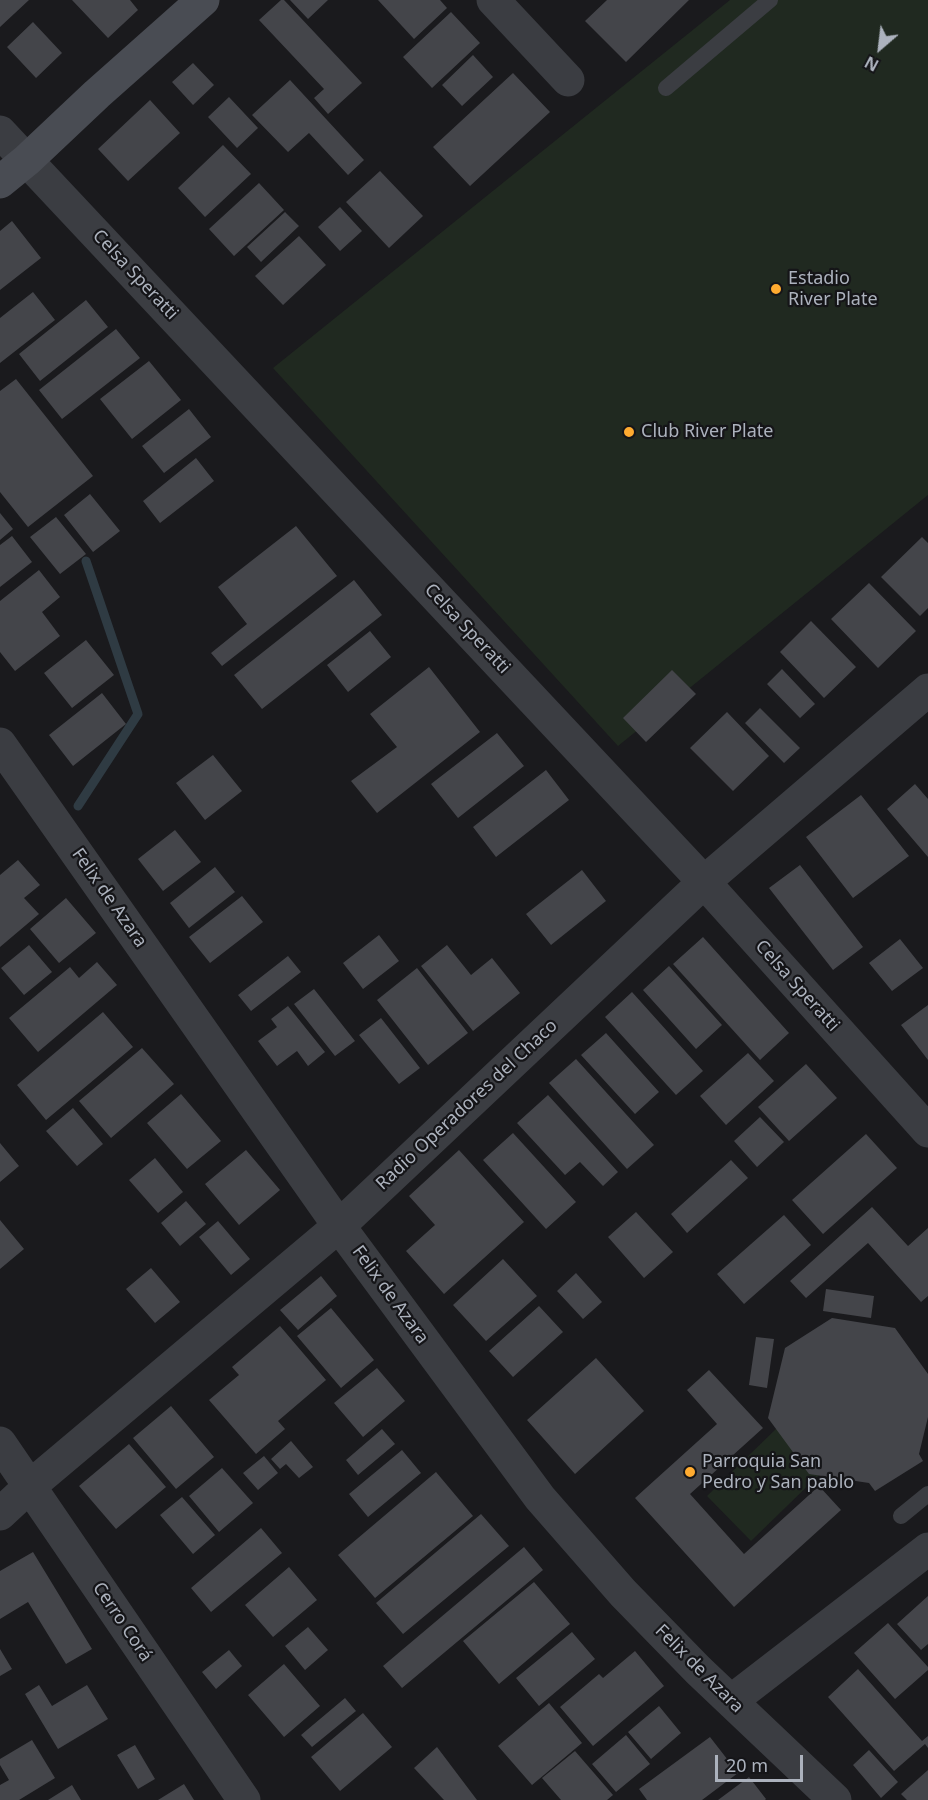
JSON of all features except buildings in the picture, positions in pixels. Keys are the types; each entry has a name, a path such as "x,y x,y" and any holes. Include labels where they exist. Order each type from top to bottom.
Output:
{"street":[{"path":"0,182 203,0"},
{"path":"493,0 567,80"},
{"name":"Celsa Speratti","path":"0,132 704,882 928,1131"},
{"name":"Radio Operadores del Chaco","path":"0,1514 29,1487 339,1226 704,882 928,690"},
{"name":"Felix de Azara","path":"0,744 339,1226 540,1498 623,1593 731,1701 835,1800"},
{"name":"Cerro Corá","path":"0,1443 244,1800"},
{"path":"731,1701 928,1549"}],"lane":[{"path":"666,88 770,0"},
{"path":"901,1516 928,1494"}],"shaded area":[{"name":"Club River Plate","path":"730,0 928,0 928,495 618,746 273,368"},
{"path":"778,1427 822,1472 751,1541 707,1496"}],"waterway":[{"path":"78,806 138,714 86,561"}],"place":[{"name":"Estadio River Plate","path":"776,289"},
{"name":"Club River Plate","path":"629,432"},
{"name":"Parroquia San Pedro y San pablo","path":"690,1472"}]}
